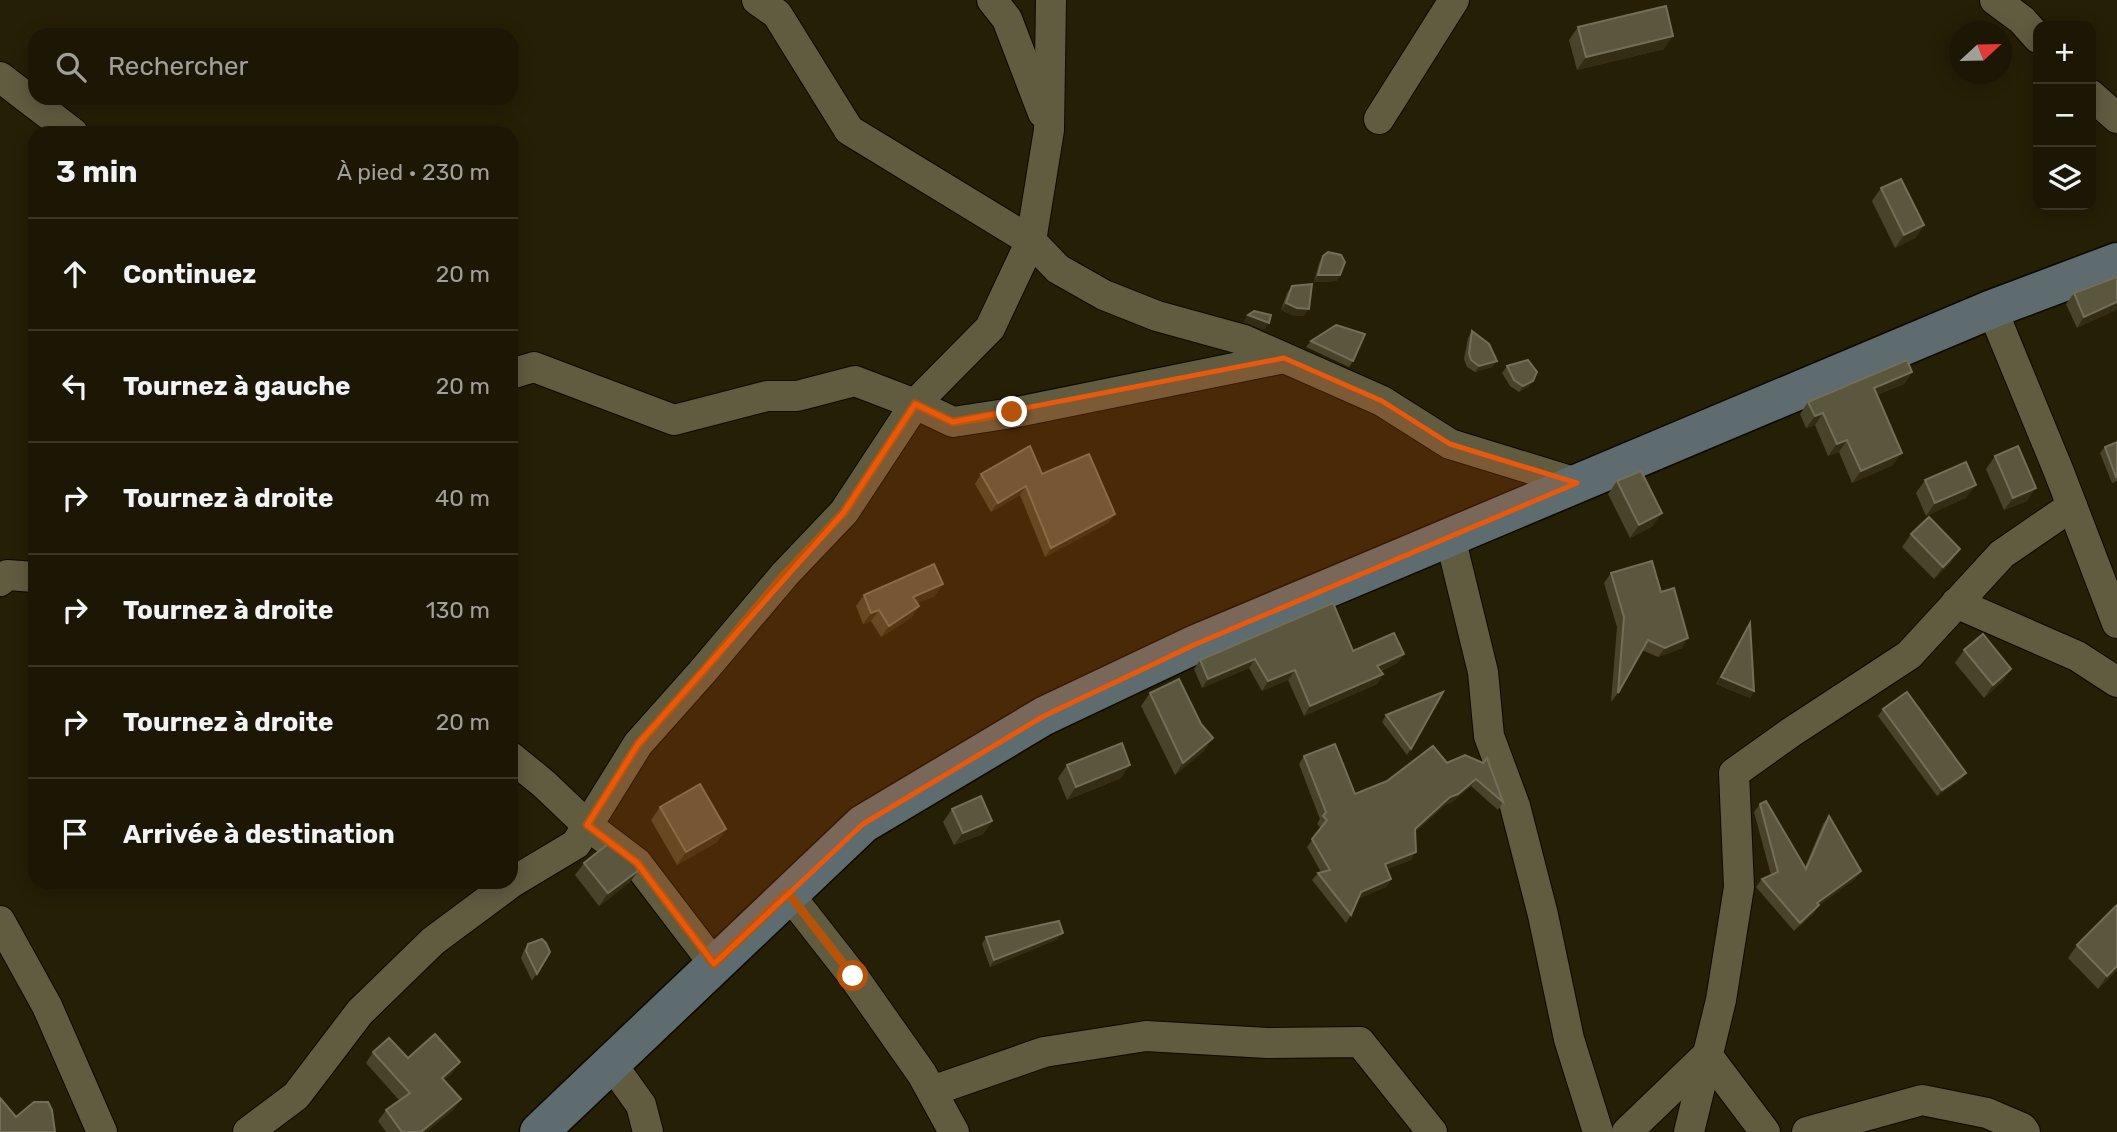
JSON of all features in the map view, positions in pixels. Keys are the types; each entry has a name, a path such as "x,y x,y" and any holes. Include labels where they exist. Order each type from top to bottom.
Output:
{"main road":[{"path":"539,1132 863,824 1044,716 1196,644 1992,309 2117,262"}],"street":[{"path":"757,0 776,14 849,130 1031,242 1058,269 1104,295 1157,316 1244,340 1382,401 1450,444 1577,483"},
{"path":"992,0 1007,19 1049,130"},
{"path":"518,879 576,844 638,744 785,574 844,512 915,404 990,328 1031,242 1049,130 1051,0"},
{"path":"1379,119 1454,0"},
{"path":"1995,0 2022,20 2033,32"},
{"path":"0,76 28,98"},
{"path":"2096,99 2117,118"},
{"path":"37,105 64,126"},
{"path":"1992,309 2117,623"},
{"path":"518,372 534,367 674,421 766,396 797,396 855,381 953,422 1284,358"},
{"path":"1689,1132 1721,1000 1739,887 1734,774 1790,733 1909,655 2002,554 2072,506"},
{"path":"1450,537 1483,672 1489,736 1515,806 1543,915 1569,1039 1598,1132"},
{"path":"0,581 6,575 28,577"},
{"path":"1956,603 2077,656 2117,682"},
{"path":"518,763 587,825 637,863 714,964"},
{"path":"248,1132 296,1096 360,1012 433,942 503,889"},
{"path":"788,893 853,976 922,1074 954,1132"},
{"path":"0,920 47,1006 103,1132"},
{"path":"932,1091 1044,1052 1146,1036 1266,1043 1360,1042 1432,1132"},
{"path":"1627,1132 1707,1055"},
{"path":"1707,1055 1765,1132"},
{"path":"611,1063 641,1105 648,1132"},
{"path":"1807,1132 1923,1100 1987,1113 2022,1128 2025,1132"}],"highlighted area":[{"path":"1284,358 1382,401 1450,444 1577,483 1196,644 1044,716 863,824 714,964 637,863 587,825 638,744 844,512 915,404 953,422"}],"building":[{"path":"1666,6 1673,36 1586,57 1578,27"},
{"path":"1901,179 1924,225 1904,235 1881,188"},
{"path":"1328,252 1341,255 1345,262 1340,275 1318,275 1323,256"},
{"path":"2117,277 2117,302 2084,317 2074,293"},
{"path":"1312,284 1309,309 1286,303 1292,286"},
{"path":"1254,311 1271,315 1269,323 1248,315"},
{"path":"1336,325 1365,334 1353,361 1311,341"},
{"path":"1472,331 1489,344 1497,361 1479,366 1471,360 1469,353"},
{"path":"1528,360 1537,372 1533,381 1523,386 1514,380 1507,366"},
{"path":"1907,360 1912,372 1874,388 1902,453 1861,471 1847,440 1837,444 1823,413 1815,416 1808,402"},
{"path":"2117,442 2117,476 2116,477 2105,447"},
{"path":"1030,446 1042,474 1089,454 1115,514 1051,548 1026,486 998,503 981,474"},
{"path":"2018,446 2036,488 2013,498 1995,456"},
{"path":"1966,462 1976,485 1935,503 1925,480"},
{"path":"1641,471 1662,513 1639,525 1617,481"},
{"path":"1929,517 1960,549 1943,567 1911,534"},
{"path":"1652,561 1661,592 1674,588 1688,638 1665,648 1648,640 1618,693 1624,617 1611,573"},
{"path":"934,564 943,584 913,597 919,606 889,626 879,610 871,613 864,595"},
{"path":"1333,603 1353,651 1394,633 1404,654 1377,666 1383,674 1310,706 1295,670 1268,681 1255,659 1208,679 1200,660"},
{"path":"1750,623 1754,691 1721,677"},
{"path":"1983,634 2011,669 1993,685 1964,650"},
{"path":"1179,679 1201,724 1213,738 1183,763 1150,693"},
{"path":"1443,692 1411,749 1386,715"},
{"path":"1907,692 1966,773 1942,790 1883,709"},
{"path":"1122,743 1130,765 1076,787 1067,765"},
{"path":"1335,744 1355,794 1387,781 1433,746 1447,763 1465,755 1483,763 1487,758 1503,802 1476,779 1450,797 1415,829 1416,852 1385,864 1391,879 1361,892 1351,915 1318,873 1330,870 1312,839 1327,820 1323,816 1326,812 1304,756"},
{"path":"700,784 726,829 686,852 660,807"},
{"path":"981,796 992,821 963,833 952,809"},
{"path":"1766,801 1806,869 1829,816 1861,871 1817,903 1819,905 1800,923 1762,879 1778,872 1760,804"},
{"path":"608,844 634,863 639,870 608,893 584,863"},
{"path":"2117,905 2117,966 2107,976 2077,945"},
{"path":"1059,921 1063,933 994,960 986,937"},
{"path":"542,939 550,952 537,974 526,951 528,944"},
{"path":"435,1034 460,1062 442,1078 461,1099 421,1132 402,1132 386,1110 410,1093 373,1052 389,1038 408,1058"},
{"path":"0,1098 16,1117 34,1102 48,1102 55,1132 0,1132"}],"route":[{"path":"853,976 788,893 714,964 637,863 587,825 638,744 785,574 844,512 915,404 953,422 1012,412"}]}
